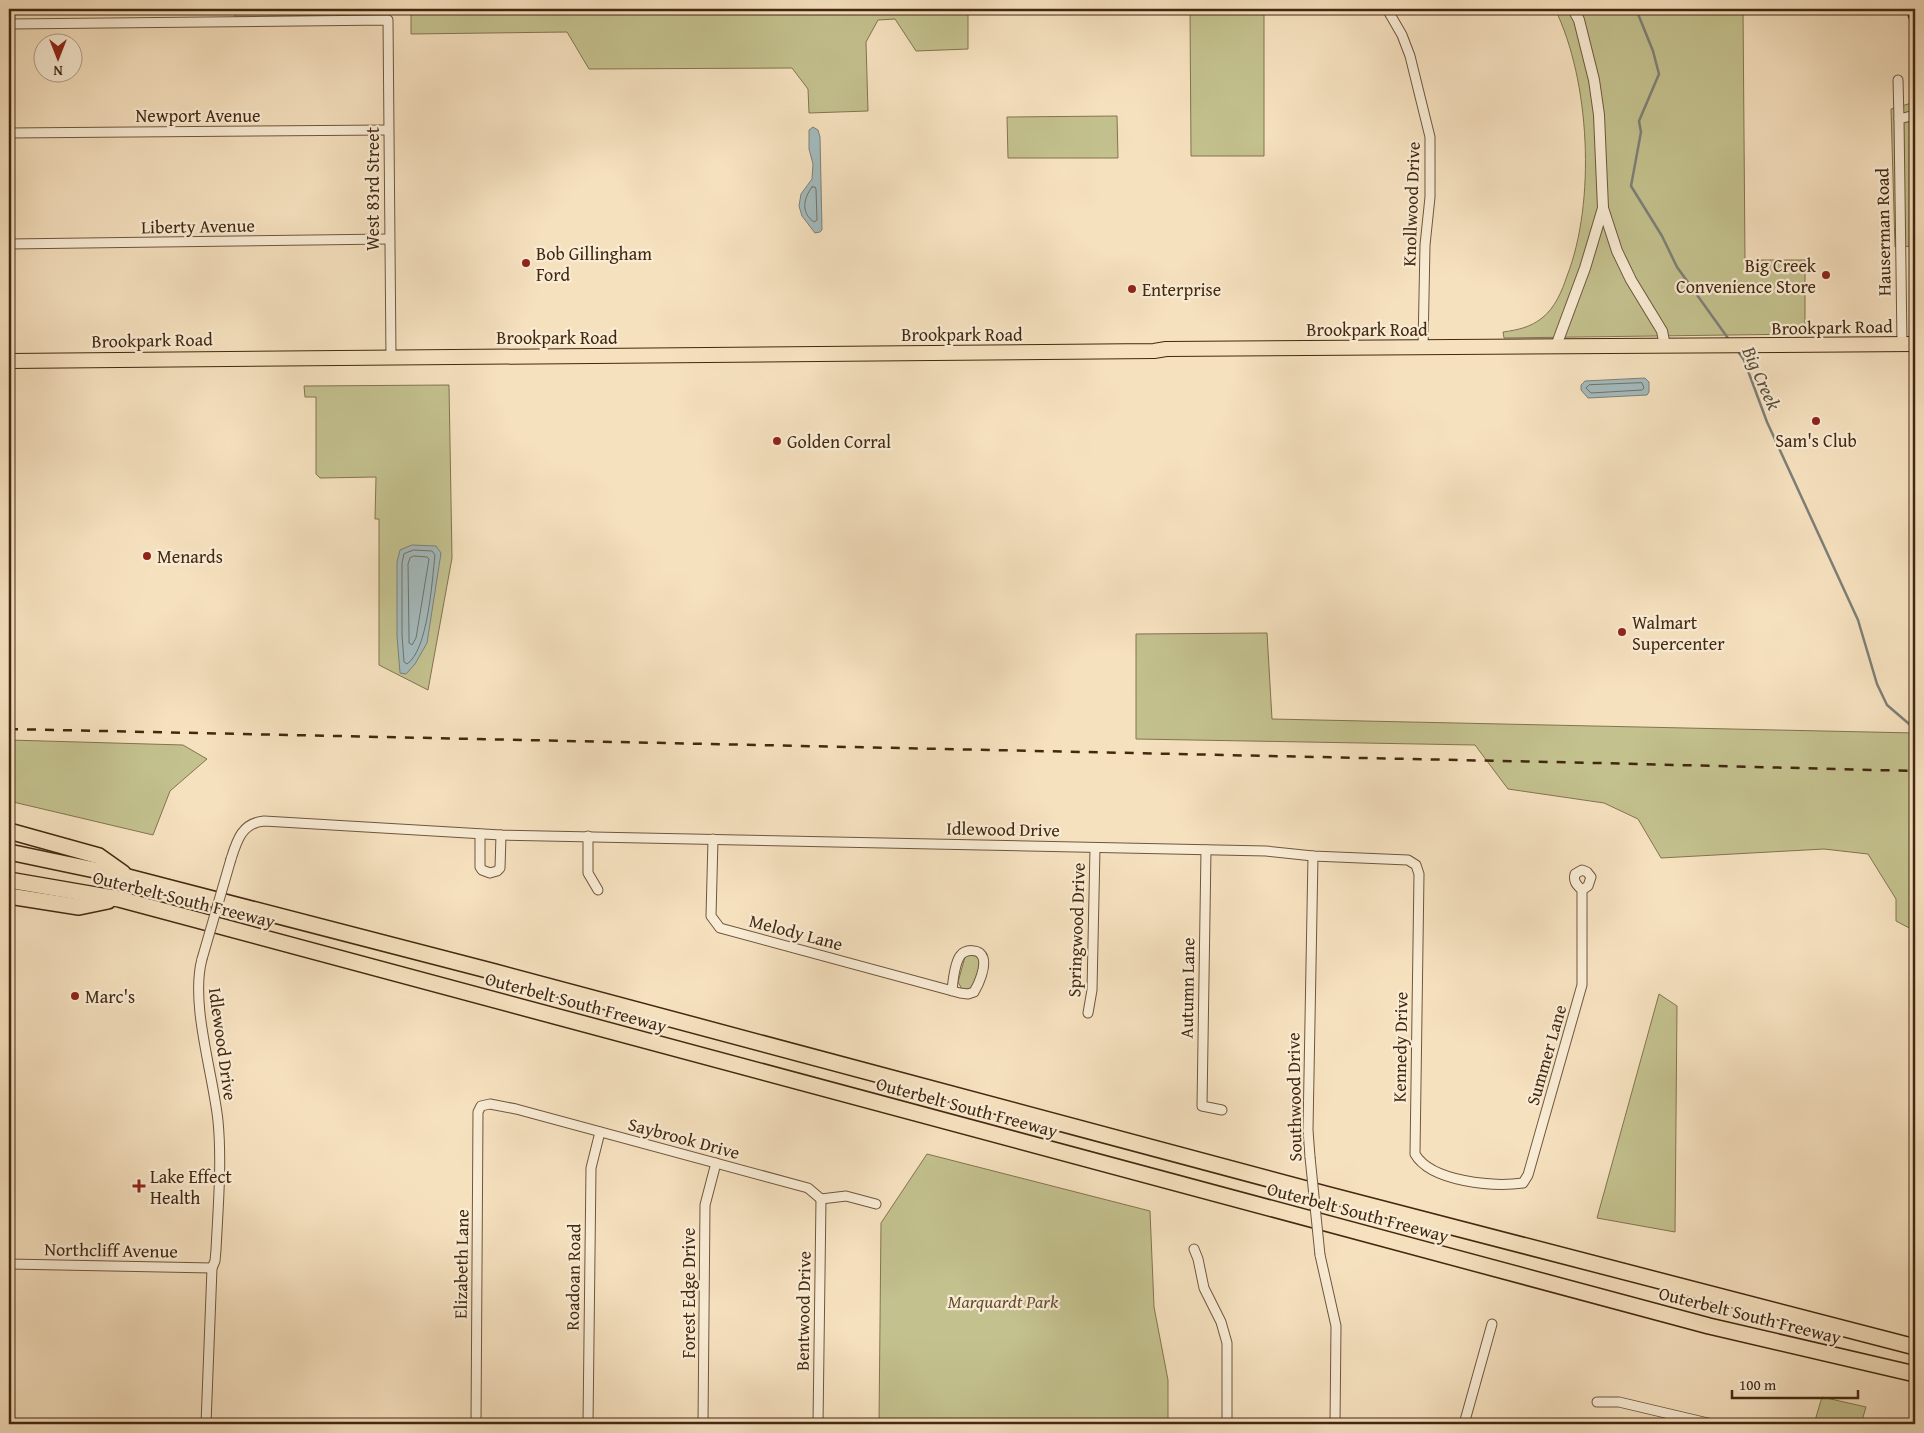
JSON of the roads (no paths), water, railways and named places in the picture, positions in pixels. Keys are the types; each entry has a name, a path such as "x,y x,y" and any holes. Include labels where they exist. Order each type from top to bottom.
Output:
{"highway":[{"path":"9,831 99,856 128,877"},
{"name":"Outerbelt South Freeway","path":"9,852 128,877 495,972 1326,1194 1915,1346"},
{"name":"Outerbelt South Freeway","path":"9,880 119,899 1709,1326 1912,1375"},
{"path":"9,896 79,907 119,899"},
{"path":"1896,1342 1915,1335"}],"main road":[{"path":"1914,9 1915,15"},
{"name":"Brookpark Road","path":"9,360 1556,346 1770,347 1909,344"}],"street":[{"name":"Knollwood Drive","path":"1387,9 1402,35 1410,56 1430,137 1430,197 1425,245 1423,347"},
{"path":"1573,9 1579,20 1594,80 1600,124 1603,208 1617,251 1631,280 1662,331 1665,346"},
{"name":"West 83rd Street","path":"9,24 388,20 388,239 391,357"},
{"name":"Hauserman Road","path":"1898,80 1909,344"},
{"path":"1899,119 1915,114"},
{"name":"Newport Avenue","path":"9,133 388,130"},
{"path":"1556,346 1585,268 1603,208"},
{"name":"Liberty Avenue","path":"9,244 388,239"},
{"name":"Idlewood Drive","path":"206,1424 212,1268 216,1250 219,1136 200,1007 198,974 231,859 240,834 249,825 257,822 501,835 1266,851 1313,856 1401,859 1416,865"},
{"path":"480,834 480,866 482,870 490,873 500,868 501,835"},
{"path":"588,836 588,872 598,890"},
{"name":"Melody Lane","path":"713,839 711,916 720,928 952,991 968,994 974,992 983,965 983,958 974,950 966,951 960,956 952,991"},
{"name":"Springwood Drive","path":"1088,1013 1092,990 1095,848"},
{"name":"Autumn Lane","path":"1206,850 1202,1106 1222,1110"},
{"name":"Southwood Drive","path":"1313,856 1308,1130 1320,1256 1336,1326 1335,1424"},
{"name":"Kennedy Drive","path":"1416,865 1419,874 1415,1154 1420,1163 1434,1170 1468,1182 1481,1184"},
{"name":"Summer Lane","path":"1481,1184 1523,1183 1528,1175 1582,985 1582,890"},
{"name":"Saybrook Drive","path":"481,1106 490,1104 516,1109 716,1163 808,1188 821,1198"},
{"name":"Elizabeth Lane","path":"476,1424 478,1112 481,1106"},
{"name":"Roadoan Road","path":"588,1424 591,1168 600,1132"},
{"name":"Forest Edge Drive","path":"703,1424 705,1205 716,1163"},
{"path":"821,1198 846,1196 876,1204"},
{"name":"Bentwood Drive","path":"818,1424 821,1198"},
{"path":"1194,1249 1204,1288 1221,1322 1227,1343 1227,1424"},
{"name":"Northcliff Avenue","path":"9,1264 212,1268"},
{"path":"1464,1424 1492,1324"},
{"path":"1597,1402 1619,1402 1712,1424"}],"water":[{"path":"813,127 818,130 820,137 822,230 815,233 802,216 799,206 801,194 812,179 813,164 809,149 809,130"},
{"path":"1645,378 1649,382 1649,392 1647,395 1588,398 1581,390 1581,385 1585,381"},
{"path":"412,545 436,546 441,553 427,643 415,664 406,674 400,673 397,636 397,562 400,550"}],"waterway":[{"name":"Big Creek","path":"1636,9 1653,51 1659,74 1639,121 1641,132 1631,186 1662,236 1677,267 1730,341"},
{"name":"Big Creek","path":"1737,350 1744,360 1767,422 1858,620 1877,684 1887,705 1915,729"}],"railway":[{"path":"9,729 1915,771"}],"place":[{"name":"Bob Gillingham Ford","path":"526,263"},
{"name":"Big Creek Convenience Store","path":"1826,275"},
{"name":"Enterprise","path":"1132,289"},
{"name":"Sam's Club","path":"1816,421"},
{"name":"Golden Corral","path":"777,441"},
{"name":"Menards","path":"147,556"},
{"name":"Walmart Supercenter","path":"1622,632"},
{"name":"Marc's","path":"75,996"},
{"name":"Lake Effect Health","path":"139,1186"}],"park label":[{"name":"Marquardt Park","path":"1003,1301"}]}
